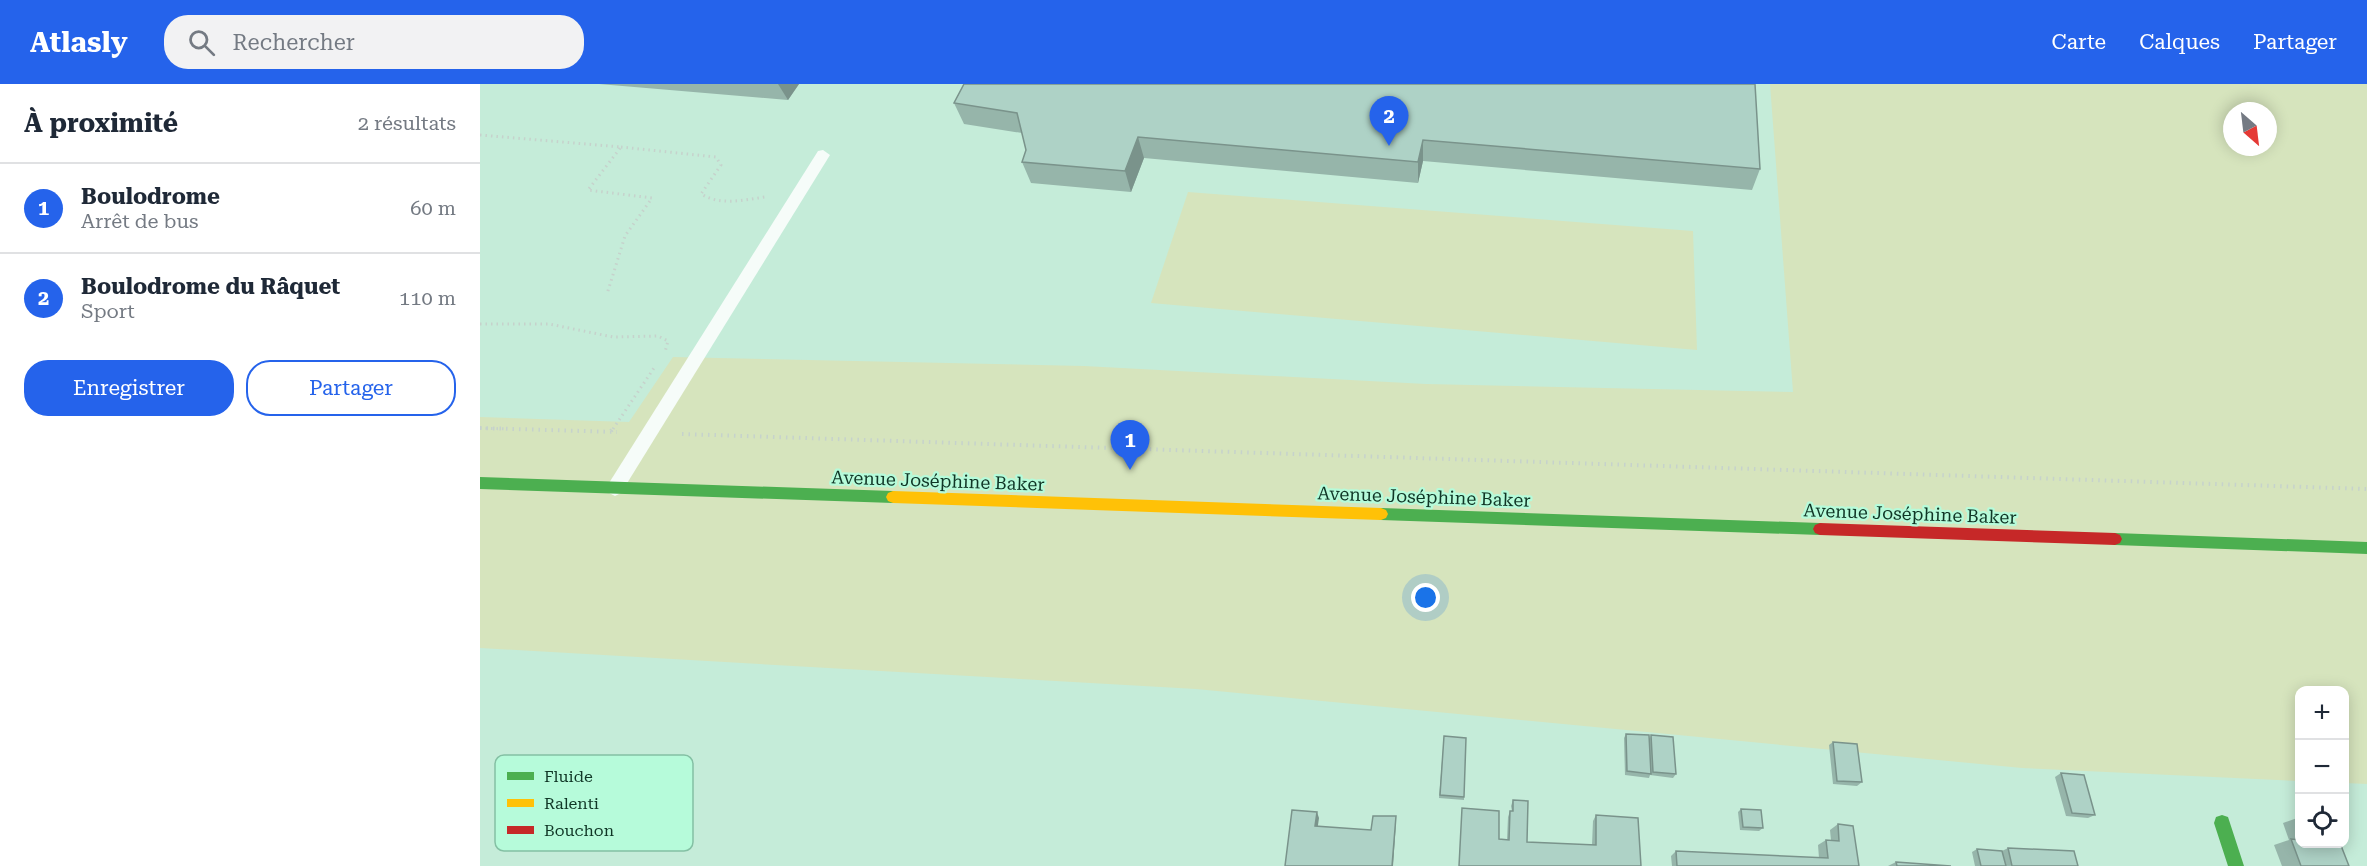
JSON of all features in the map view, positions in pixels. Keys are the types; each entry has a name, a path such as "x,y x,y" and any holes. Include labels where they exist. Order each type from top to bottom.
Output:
{"street":[{"name":"Avenue Joséphine Baker","path":"480,483 2367,548"},
{"path":"2222,823 2236,866"}],"lane":[{"path":"615,488 823,155"}],"path":[{"path":"480,135 716,157 721,165 701,194 706,197 723,201 744,201 763,196 796,199"},
{"path":"607,294 626,236 652,198 588,190 621,147"},
{"path":"480,324 549,324 613,337 658,336 668,341 665,352 610,432"},
{"path":"480,428 2367,489"}],"green space":[{"path":"1770,84 2367,84 2367,784 2349,783 2349,686 2295,686 2295,781 2022,768 1196,689 480,648 480,417 629,422 673,357 1084,366 1426,384 1793,392"},
{"path":"1188,192 1693,231 1697,350 1151,303"}],"building":[{"path":"964,84 1755,84 1760,169 1423,140 1418,162 1138,137 1125,171 1022,162 1026,150 1017,113 954,103"},
{"path":"1626,734 1649,735 1651,774 1627,771"},
{"path":"1651,735 1673,737 1676,774 1653,772"},
{"path":"1444,736 1466,738 1464,797 1440,795"},
{"path":"1833,742 1857,744 1862,782 1837,781"},
{"path":"2061,773 2084,775 2095,815 2072,813"},
{"path":"1513,800 1528,801 1527,842 1596,845 1596,815 1638,818 1641,866 1459,866 1462,808 1499,811 1499,839 1509,840 1510,811 1513,811"},
{"path":"1741,809 1761,810 1763,828 1743,827"},
{"path":"1292,810 1317,812 1315,826 1371,830 1373,816 1396,816 1392,866 1285,866"},
{"path":"1838,824 1853,826 1859,866 1677,866 1676,851 1828,858 1826,840 1839,841"},
{"path":"2291,839 2295,839 2295,848 2342,848 2349,866 2301,866"},
{"path":"2008,848 2074,851 2078,866 2012,866"},
{"path":"1977,849 2002,851 2006,866 1981,866"},
{"path":"1896,862 1951,866 1897,866"}],"traffic: fast":[{"path":"480,483 893,497"},
{"path":"1381,514 1820,529"},
{"path":"2115,539 2367,548"},
{"path":"2222,823 2236,866"}],"traffic: slow":[{"path":"893,497 1381,514"}],"traffic: jam":[{"path":"1820,529 2115,539"}],"place":[{"name":"Boulodrome du Râquet","path":"1389,146"},
{"name":"Boulodrome","path":"1130,470"}]}
